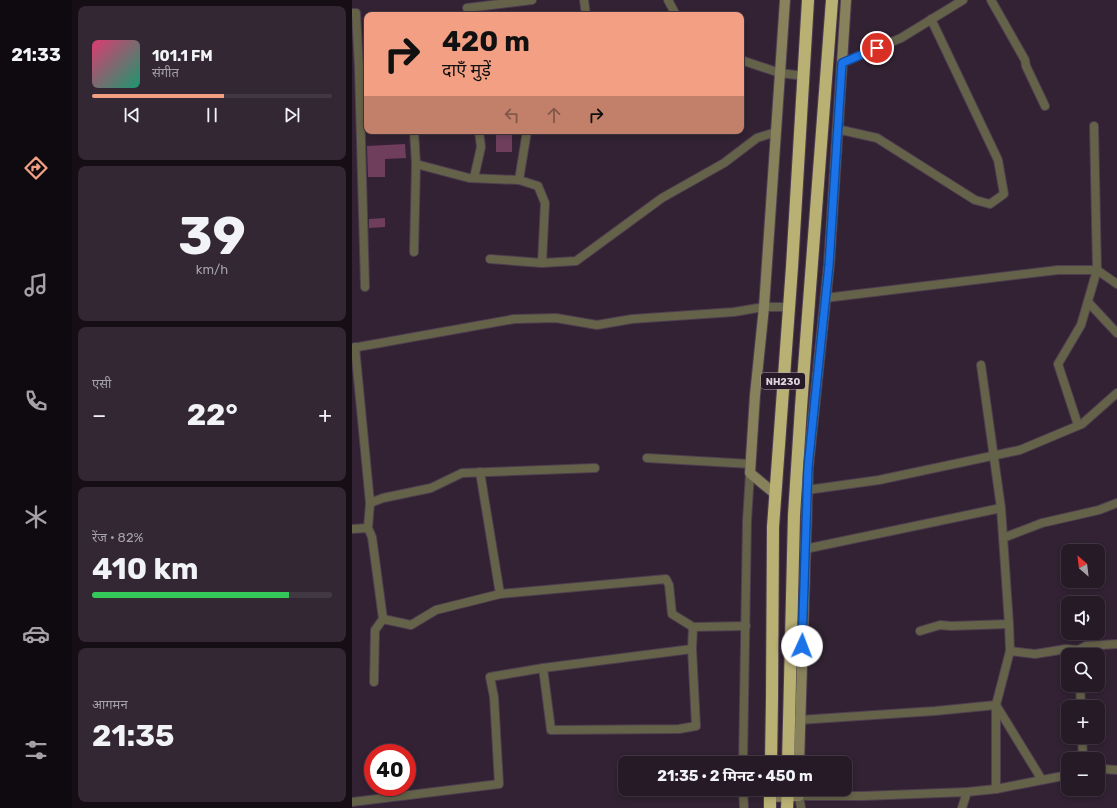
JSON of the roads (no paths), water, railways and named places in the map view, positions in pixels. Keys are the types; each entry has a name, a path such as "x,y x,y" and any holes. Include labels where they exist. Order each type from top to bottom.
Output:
{"highway":[{"name":"NH230","path":"771,756 772,527 789,307 808,0"},
{"name":"NH230","path":"788,756 796,473 832,0"}],"street":[{"path":"467,8 532,0"},
{"path":"584,0 586,12"},
{"path":"668,0 674,12"},
{"path":"744,756 747,521 755,395 764,307 785,0"},
{"path":"799,756 808,467 829,265 846,0"},
{"path":"842,63 901,38 963,0"},
{"path":"991,0 1025,60 1026,66 1045,106"},
{"path":"352,13 356,13 363,68 365,287"},
{"path":"837,129 877,138 975,200 990,204 1004,194 998,160 931,19"},
{"path":"744,61 780,73 804,76"},
{"path":"824,94 839,104"},
{"path":"1078,425 1058,364 1081,325 1097,270 1094,126"},
{"path":"490,259 542,263 576,261 662,198 724,163 756,138 776,132"},
{"path":"414,134 416,164 414,252"},
{"path":"474,178 481,147 479,134"},
{"path":"519,180 527,134"},
{"path":"416,164 474,178 519,180 538,186 545,203 542,263"},
{"path":"825,298 1058,270 1097,270 1117,284"},
{"path":"1088,302 1117,333"},
{"path":"374,682 375,630 383,619 372,537 368,528 370,503 354,348 514,319 556,318 597,326 632,319 734,312 764,307 789,307"},
{"path":"981,365 1001,508 1010,651 996,705 996,789"},
{"path":"807,490 879,480 1020,450 1082,424 1117,393"},
{"path":"648,458 751,468 774,493"},
{"path":"796,473 808,467"},
{"path":"370,503 383,498 431,488 462,473 595,468"},
{"path":"480,472 500,594"},
{"path":"1003,538 1042,524 1099,510 1117,503"},
{"path":"805,549 1001,508"},
{"path":"352,529 368,528"},
{"path":"383,619 411,625 436,610 500,594 666,579 669,585 672,614 693,627 746,626"},
{"path":"920,631 940,625 1009,624"},
{"path":"543,668 551,730 679,730 696,726 692,649 693,627"},
{"path":"1084,648 1086,646 1117,644"},
{"path":"352,802 499,784 494,697 490,677 543,668 692,649"},
{"path":"1010,651 1035,654 1061,650"},
{"path":"799,720 935,711 996,705"},
{"path":"996,705 1042,780"},
{"path":"1105,769 1117,770"},
{"path":"852,796 967,792 996,789 1061,776"},
{"path":"962,808 967,792"},
{"path":"743,796 744,808"},
{"path":"770,798 792,796 801,808"}]}
